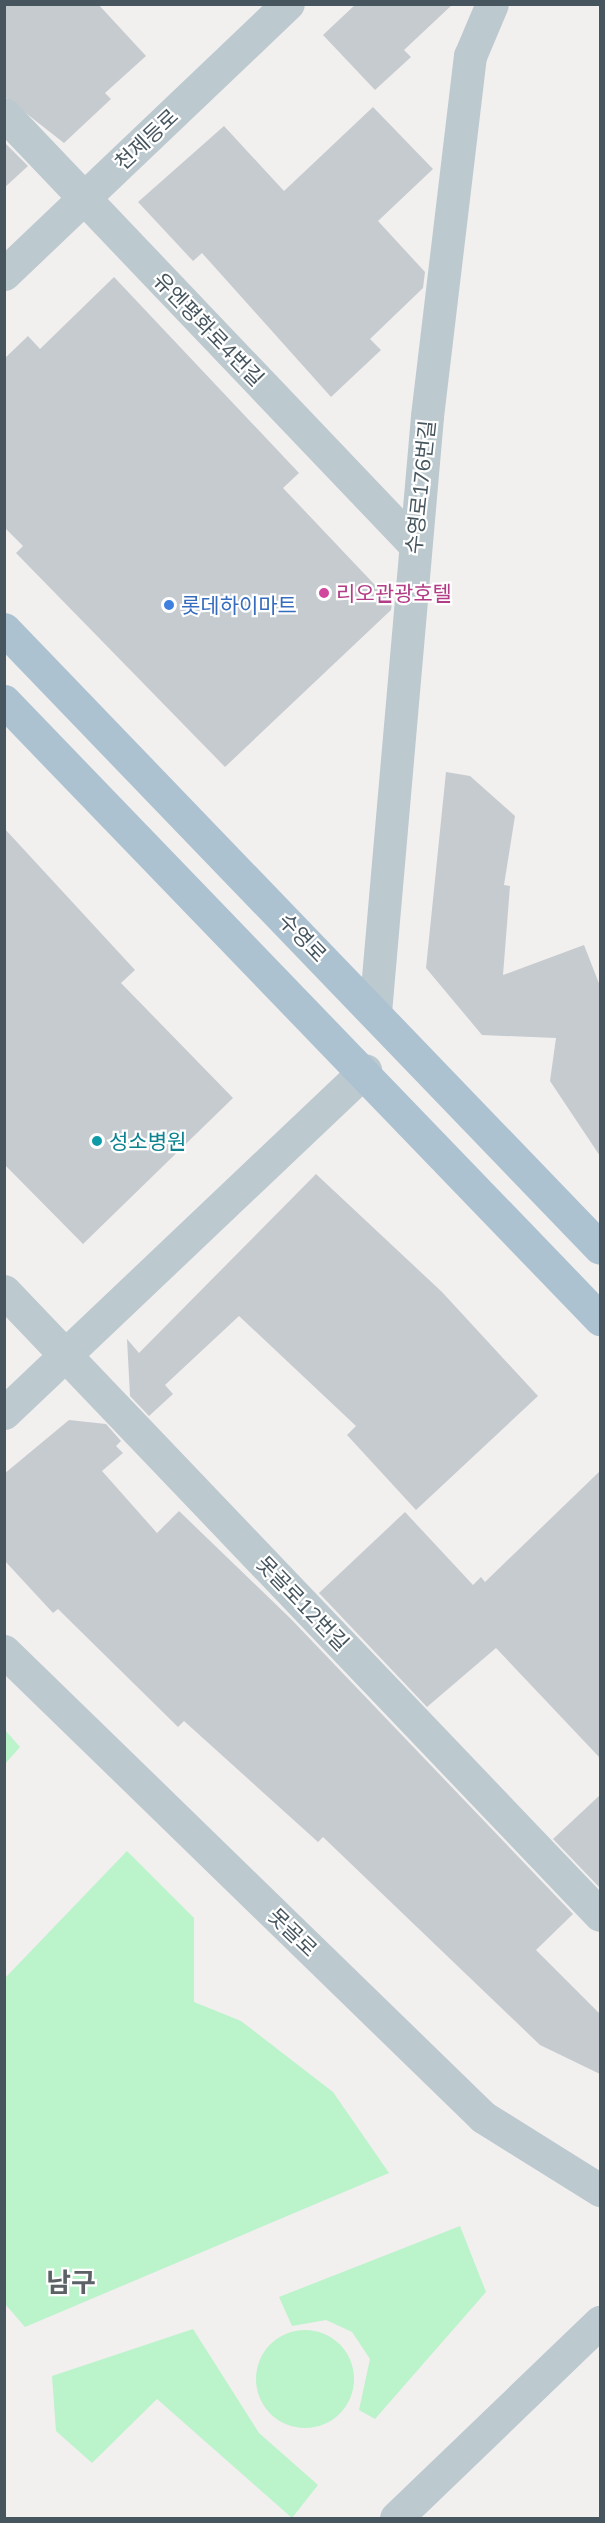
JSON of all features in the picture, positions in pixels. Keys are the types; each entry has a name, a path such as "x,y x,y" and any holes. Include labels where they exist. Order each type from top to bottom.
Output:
{"main road":[{"name":"수영로","path":"4,629 600,1248"},
{"path":"4,701 365,1070 600,1319"}],"street":[{"name":"천제등로","path":"4,273 288,4"},
{"name":"수영로176번길","path":"375,1012 413,543 470,56 492,4"},
{"name":"유엔평화로4번길","path":"4,114 413,543"},
{"path":"4,1413 365,1070"},
{"name":"못골로12번길","path":"4,1291 600,1915"},
{"name":"못골로","path":"4,1651 483,2117 600,2190"},
{"path":"396,2518 600,2322"}],"green space":[{"path":"5,1730 20,1747 5,1764 4,1763"},
{"path":"127,1851 194,1918 194,2002 241,2021 333,2092 389,2173 25,2327 5,2304 5,1978"},
{"path":"460,2226 486,2292 375,2419 359,2410 370,2359 352,2332 326,2320 292,2326 279,2297"},
{"path":"193,2329 259,2433 318,2485 292,2518 157,2399 92,2463 56,2431 52,2376"},
{"path":"305,2330 324,2334 340,2344 350,2360 354,2379 350,2398 340,2414 324,2424 305,2428 286,2424 270,2414 260,2398 256,2379 260,2360 270,2344 286,2334"}],"building":[{"path":"4,4 98,4 146,56 105,93 111,99 64,143 4,96"},
{"path":"356,4 453,4 404,50 411,57 375,90 323,35"},
{"path":"373,107 433,169 378,221 425,272 423,288 370,339 381,350 331,397 202,253 193,261 138,202 224,126 284,191"},
{"path":"4,142 28,166 4,188"},
{"path":"114,277 299,473 283,488 392,603 391,610 225,767 16,553 23,546 4,527 4,359 28,336 40,349"},
{"path":"446,772 470,776 515,816 504,885 510,886 503,975 584,945 600,986 600,1156 550,1081 556,1038 482,1035 426,968"},
{"name":"성소병원","path":"4,828 135,970 121,983 233,1098 83,1244 4,1164"},
{"path":"316,1174 442,1292 538,1396 416,1510 347,1435 356,1426 239,1316 165,1385 173,1394 149,1416 130,1396 127,1339 139,1353"},
{"path":"69,1420 106,1424 121,1441 116,1446 123,1453 102,1471 157,1533 179,1511 291,1619 573,1914 536,1950 600,2014 600,2074 540,2045 323,1837 318,1842 184,1721 178,1727 58,1609 53,1613 4,1560 4,1474"},
{"path":"600,1471 600,1758 496,1648 427,1707 319,1593 405,1512 473,1585 481,1577 485,1582"},
{"path":"600,1795 600,1888 553,1839"}],"place":[{"name":"리오관광호텔","path":"324,593"},
{"name":"롯데하이마트","path":"169,605"},
{"name":"성소병원","path":"97,1141"}],"district":[{"name":"남구","path":"71,2283"}]}
